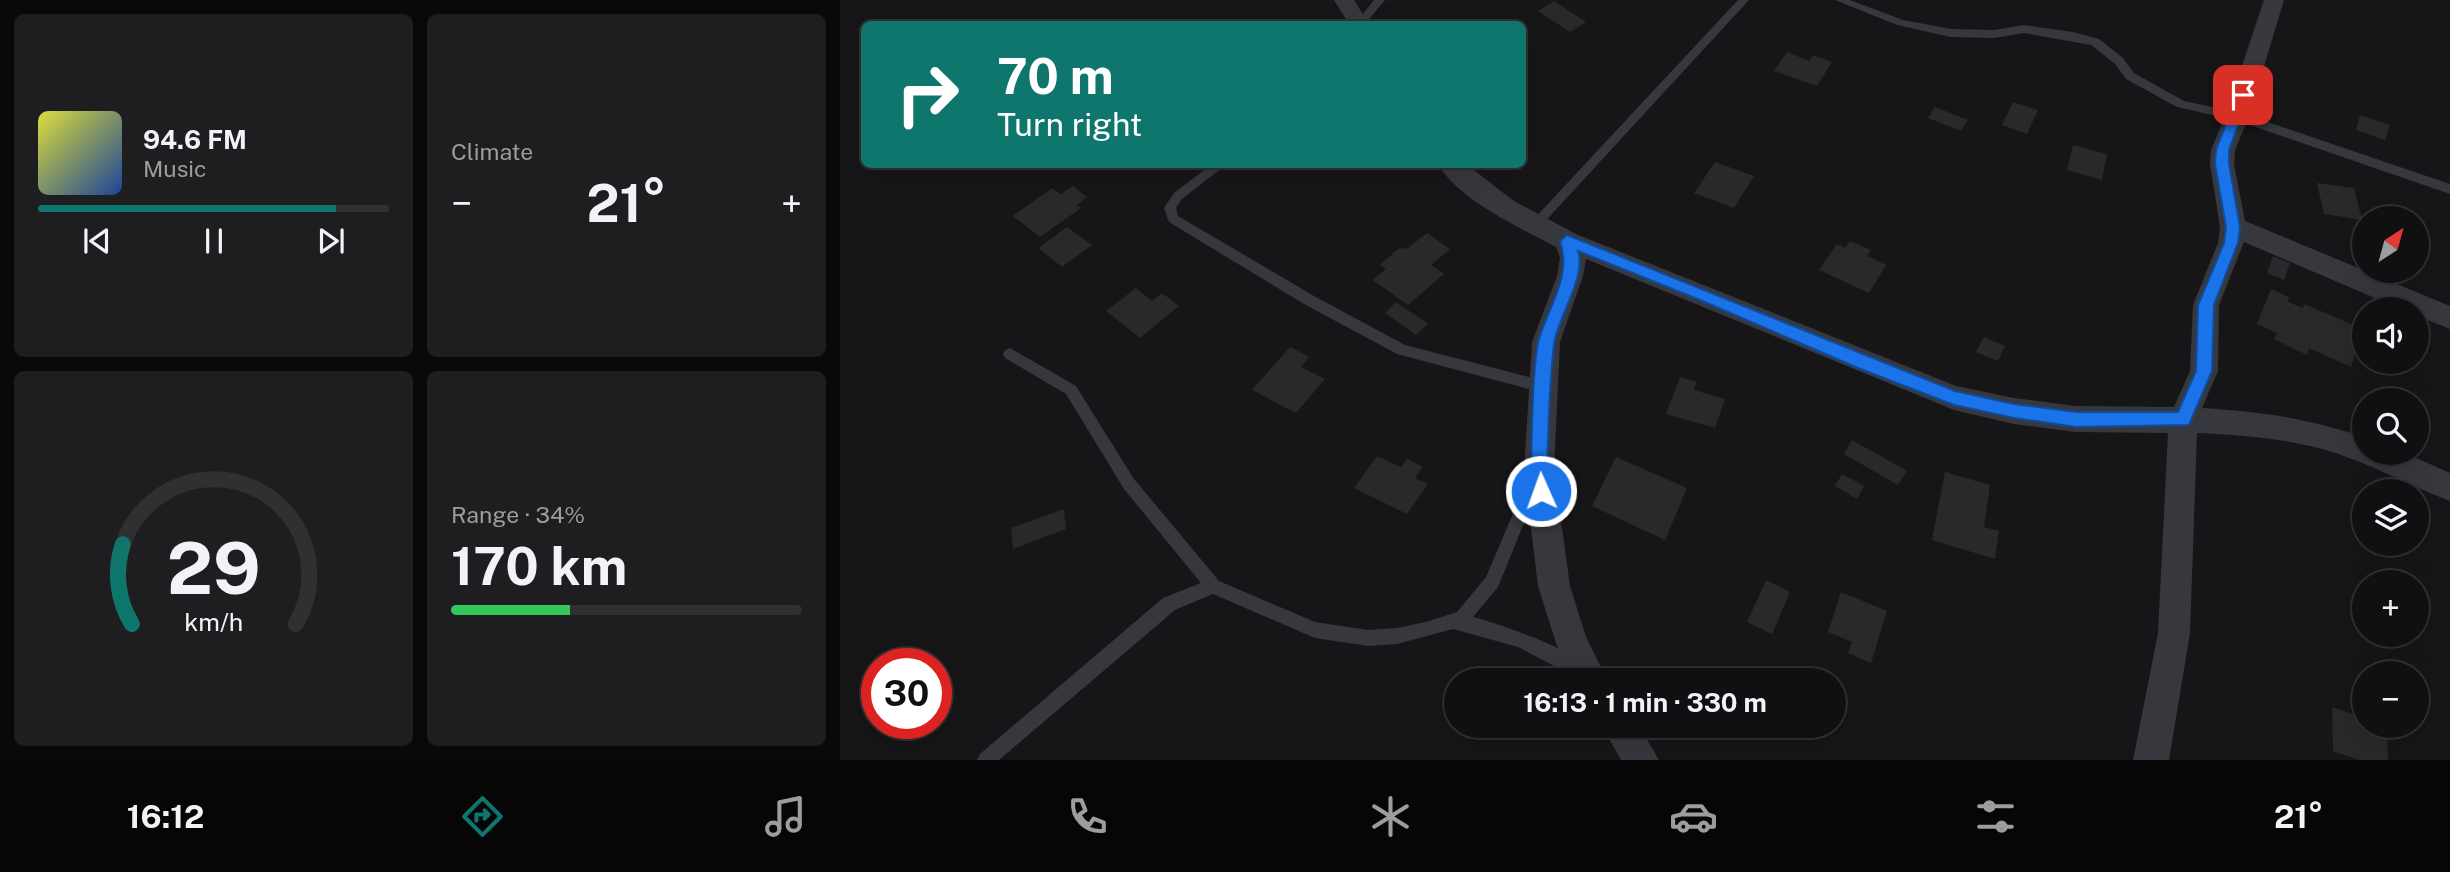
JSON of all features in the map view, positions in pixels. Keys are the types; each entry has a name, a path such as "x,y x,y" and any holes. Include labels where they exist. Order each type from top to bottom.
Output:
{"street":[{"path":"1344,0 1357,21"},
{"path":"2151,760 2174,632 2183,420 2204,371 2206,305 2231,243 2233,227 2222,164 2223,150 2237,116 2274,0"},
{"path":"1454,168 1466,181 1505,209 1567,241 1705,295 1864,364 1954,398 2014,411 2076,419 2258,424 2311,433 2352,446"},
{"path":"2233,227 2450,318"},
{"path":"1567,241 1573,258 1570,276 1546,342 1539,470 1554,586 1572,643 1585,668"},
{"path":"2400,465 2450,487"},
{"path":"1627,738 1641,760"}],"lane":[{"path":"1362,21 1380,0"},
{"path":"1535,225 1744,0"},
{"path":"1840,0 1901,23 1951,33 1994,34 2024,29 2095,42 2119,61 2130,76 2180,104 2237,116 2450,189"},
{"path":"1216,168 1178,196 1170,208 1173,219 1308,300 1402,350 1544,387"},
{"path":"1010,354 1071,390 1129,484 1213,586 1315,629 1368,638 1397,636 1453,621 1471,610 1492,582 1539,470"},
{"path":"986,760 1169,604 1213,586"},
{"path":"1453,621 1487,627 1523,639 1573,668"}],"building":[{"path":"1554,1 1586,22 1570,32 1538,11"},
{"path":"1787,52 1809,61 1813,55 1832,62 1817,86 1774,71"},
{"path":"2013,102 2038,110 2027,134 2002,125"},
{"path":"1935,107 1968,120 1961,131 1928,118"},
{"path":"2360,115 2390,125 2385,140 2356,130"},
{"path":"2073,145 2107,154 2102,180 2067,170"},
{"path":"1715,162 1754,176 1734,208 1694,193"},
{"path":"2317,183 2354,188 2358,206 2352,206 2352,218 2324,214"},
{"path":"1073,186 1087,197 1077,205 1081,208 1040,237 1013,216 1052,188 1061,194"},
{"path":"1067,227 1092,245 1062,267 1038,248"},
{"path":"1427,233 1450,249 1431,265 1444,274 1408,305 1373,280 1386,269 1380,265 1398,249 1408,248"},
{"path":"1850,241 1871,250 1867,256 1886,265 1869,293 1819,270 1837,244 1845,248"},
{"path":"2273,256 2290,263 2284,280 2267,273"},
{"path":"1136,288 1152,301 1162,293 1179,306 1140,338 1106,311"},
{"path":"2271,289 2289,297 2288,302 2303,308 2304,304 2352,324 2351,367 2309,348 2307,355 2274,339 2277,333 2257,324"},
{"path":"1396,302 1428,324 1416,335 1385,313"},
{"path":"1984,337 2005,346 1998,361 1976,352"},
{"path":"1290,347 1309,357 1301,367 1325,379 1296,413 1252,390"},
{"path":"1680,377 1697,382 1694,390 1725,399 1715,428 1666,414"},
{"path":"1852,440 1907,471 1898,485 1844,454"},
{"path":"1377,456 1401,467 1407,459 1423,467 1415,478 1428,484 1407,514 1354,488"},
{"path":"1616,457 1687,488 1665,540 1592,506"},
{"path":"1945,472 1990,485 1984,527 1999,531 1995,559 1932,540"},
{"path":"1842,474 1864,486 1857,499 1835,486"},
{"path":"1064,509 1066,529 1013,549 1011,528"},
{"path":"1766,580 1790,592 1772,634 1747,622"},
{"path":"1841,592 1887,611 1871,663 1848,653 1852,642 1828,632"},
{"path":"2332,707 2352,714 2352,738 2387,738 2388,760 2359,760 2333,751"}],"route":[{"path":"1541,491 1539,470 1546,342 1570,276 1573,258 1567,241 1705,295 1864,364 1954,398 2014,411 2076,419 2183,420 2204,371 2206,305 2231,243 2233,227 2222,164 2223,150 2243,95"}]}
